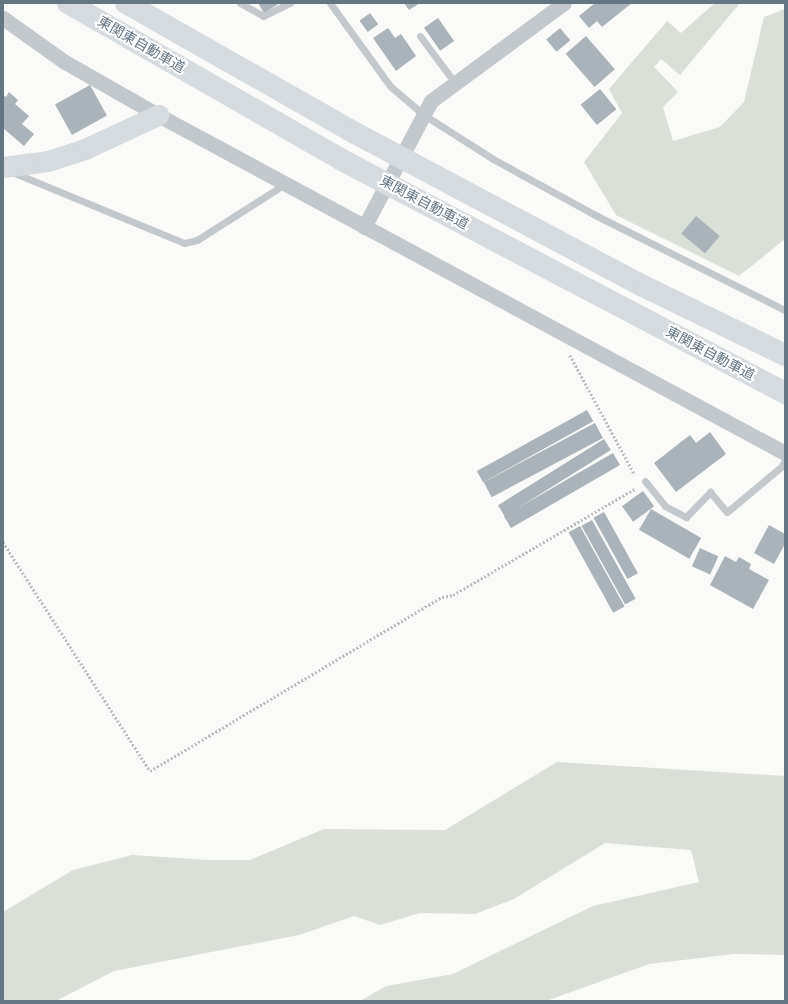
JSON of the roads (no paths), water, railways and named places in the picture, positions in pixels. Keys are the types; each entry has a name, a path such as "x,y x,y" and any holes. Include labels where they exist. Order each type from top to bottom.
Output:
{"highway":[{"name":"東関東自動車道","path":"68,3 342,160 785,393"},
{"name":"東関東自動車道","path":"126,3 362,136 643,286 785,355"}],"street":[{"path":"367,221 431,101 564,3"},
{"path":"3,18 65,62 158,115 285,184 367,221 574,341 785,453"},
{"path":"3,168 48,161 85,149 158,115"}],"lane":[{"path":"240,3 263,16 290,3"},
{"path":"330,3 390,86 421,120 597,216 785,310"},
{"path":"420,36 455,83"},
{"path":"3,168 184,243 197,240 285,184"},
{"path":"643,483 664,506 686,517 710,492 726,512 782,466 785,460"}]}
